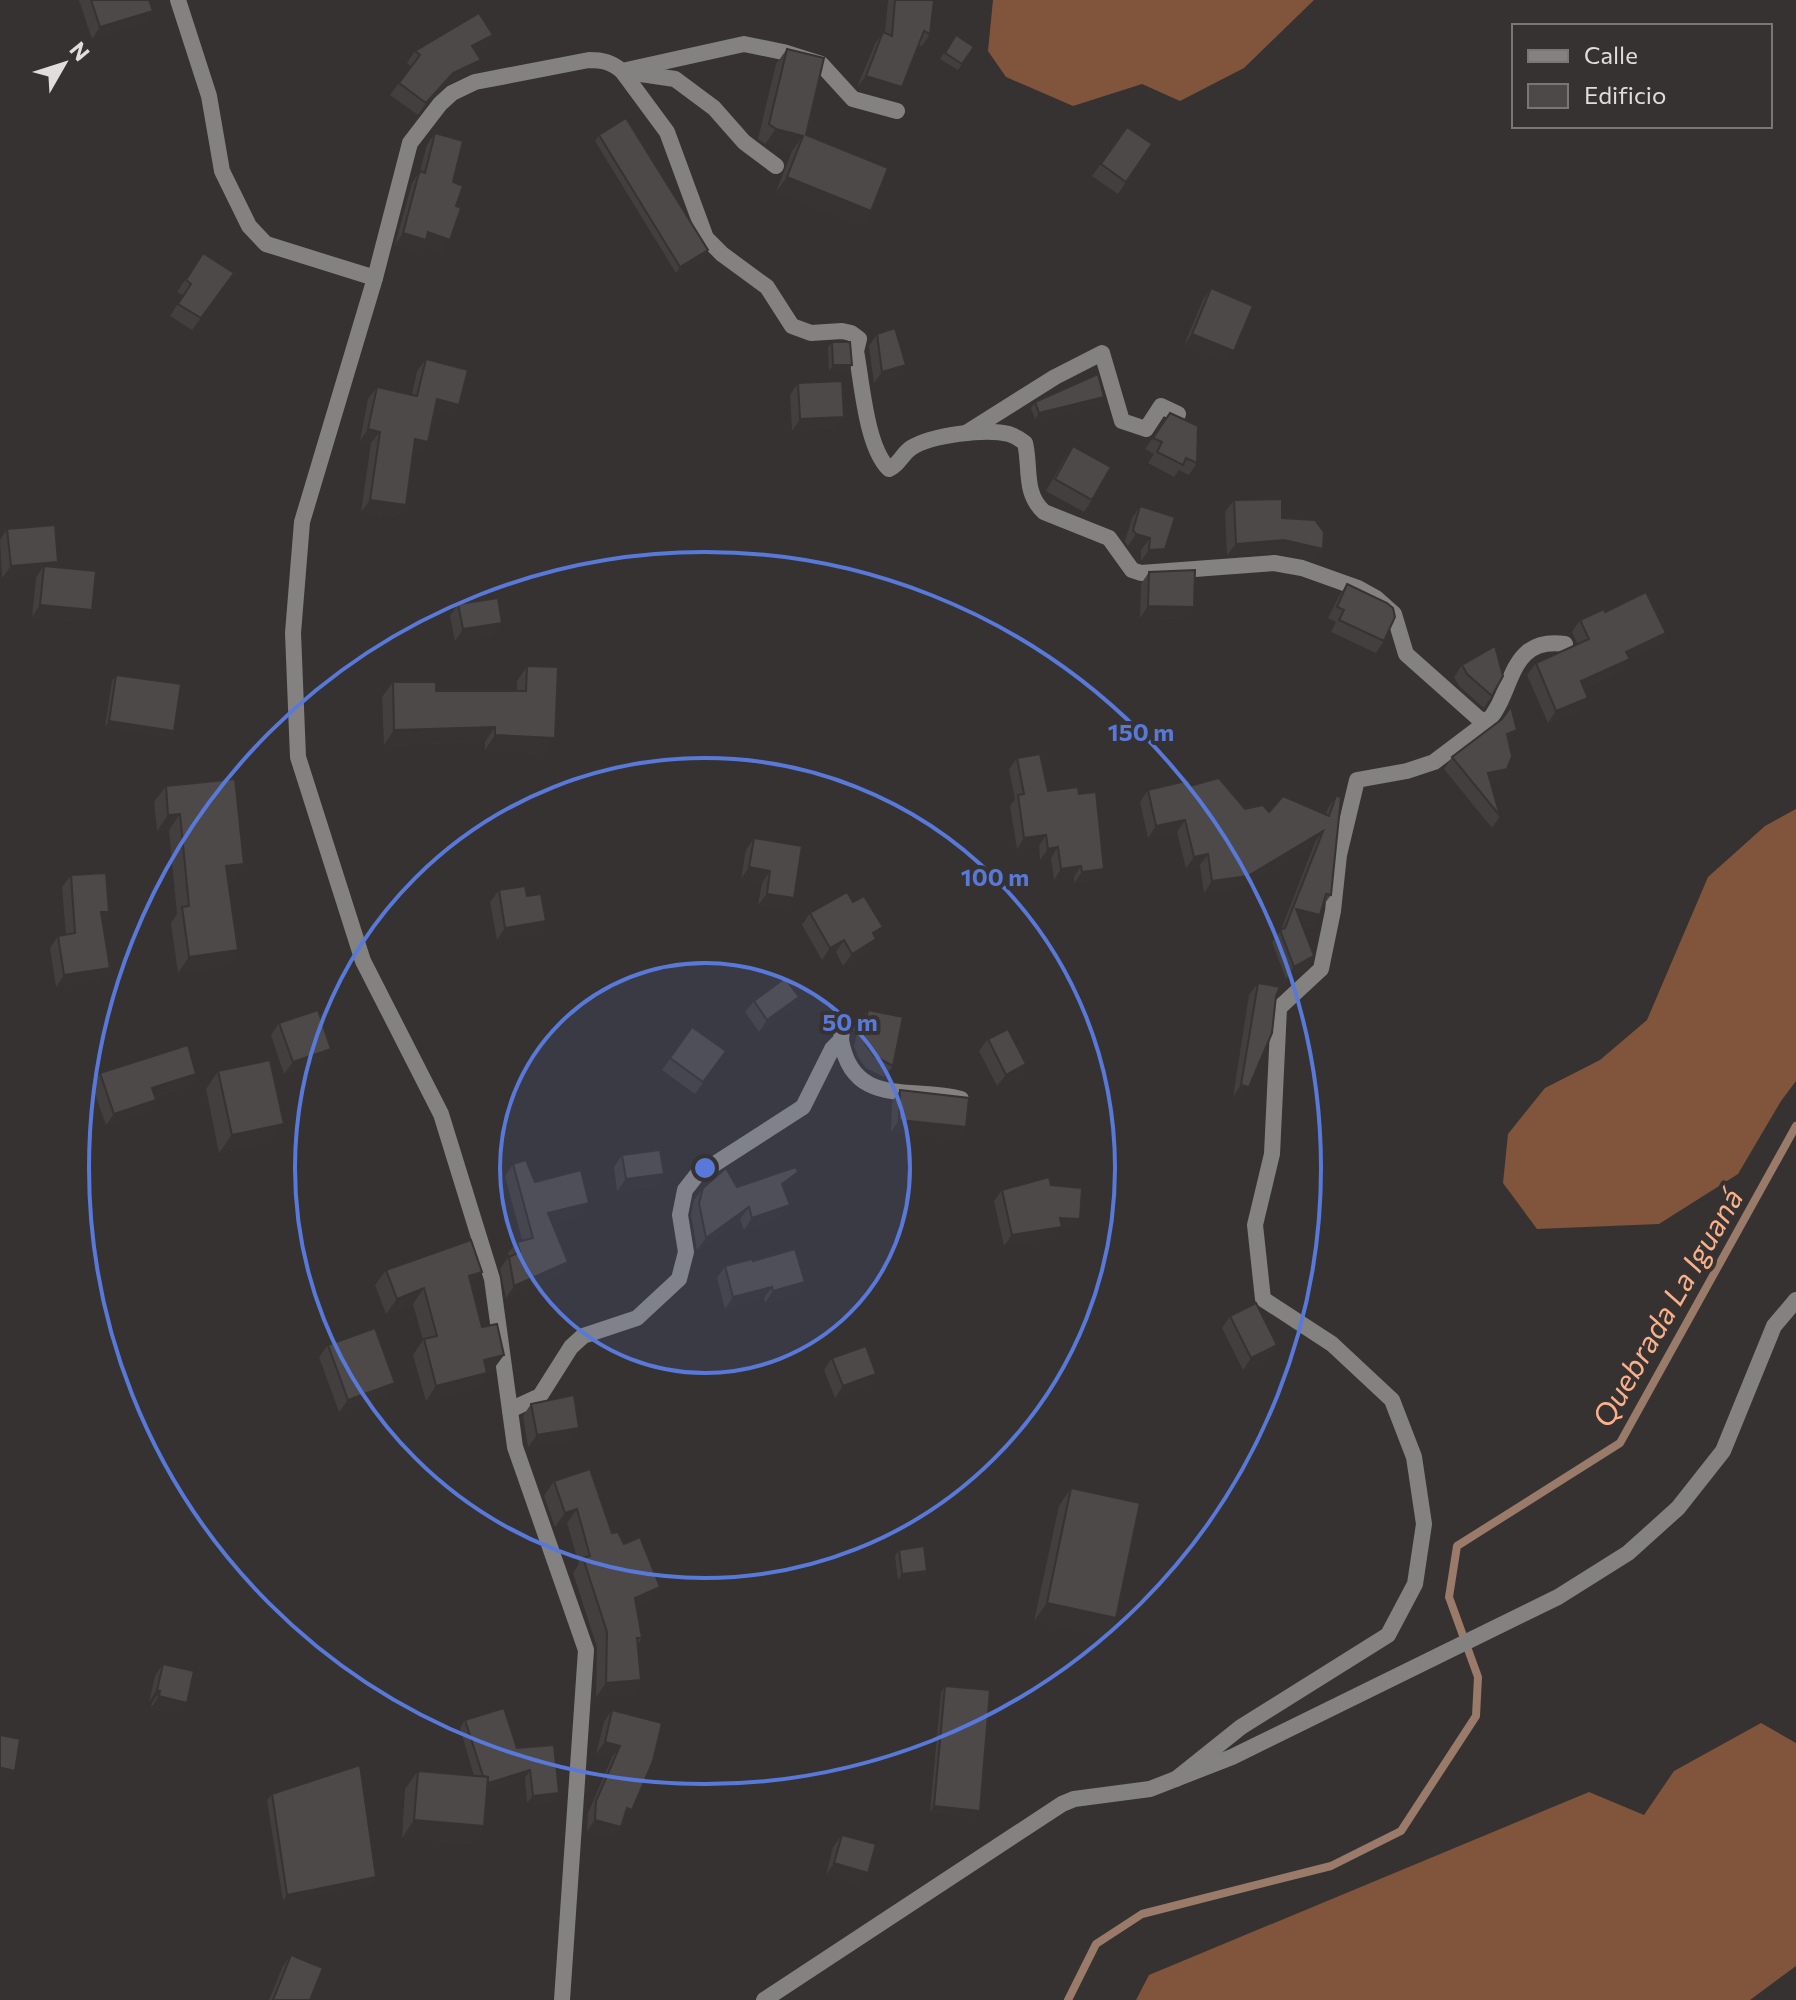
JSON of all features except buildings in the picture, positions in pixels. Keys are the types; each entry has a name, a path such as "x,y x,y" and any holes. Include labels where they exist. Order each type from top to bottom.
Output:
{"street":[{"path":"178,0 209,96 222,171 249,226 266,244 375,278"},
{"path":"622,71 744,44 821,64 853,99 897,111"},
{"path":"562,2000 586,1650 515,1447 492,1279 450,1140 441,1114 363,961 298,757 293,633 302,522 375,278 410,143 446,99 475,82 589,60 613,63 667,132 706,238 722,254 767,287 792,326 811,333 842,331 859,339 856,351 873,438 884,465 889,469 894,468 909,449 938,438 964,434 1008,434 1025,443 1029,456 1028,477 1035,504 1044,512 1109,538 1132,570 1141,573 1274,563 1302,568 1358,588 1376,598 1394,614 1406,654 1478,718 1487,722"},
{"path":"622,71 675,79 714,108 744,142 776,166"},
{"path":"964,434 1055,377 1102,353 1122,421 1146,429 1161,406 1178,414"},
{"path":"1176,1779 1241,1727 1388,1635 1415,1584 1424,1524 1414,1457 1392,1400 1332,1344 1263,1299 1255,1225 1272,1154 1279,1008 1321,969 1333,911 1339,855 1357,780 1407,771 1434,762 1497,711 1513,669 1533,647 1549,642 1565,644"},
{"path":"843,1019 841,1040 844,1059 862,1081 880,1091 938,1093 961,1099"},
{"path":"510,1410 540,1396 571,1347 583,1336 637,1318 679,1279 686,1252 680,1215 688,1185 696,1176 803,1107 832,1049 841,1040"},
{"path":"764,2000 1062,1804 1074,1799 1150,1789 1232,1757 1558,1597 1628,1553 1678,1508 1723,1451 1774,1326 1796,1300"}],"shaded area":[{"path":"993,0 1314,0 1244,68 1180,101 1142,84 1073,106 1006,77 988,51"},
{"path":"1796,809 1796,1081 1738,1174 1659,1224 1537,1229 1503,1183 1508,1134 1545,1088 1600,1060 1647,1020 1708,877 1765,826"},
{"path":"1761,1723 1796,1743 1796,1966 1750,2000 1136,2000 1149,1975 1589,1792 1644,1815 1674,1771"}],"waterway":[{"name":"Quebrada La Iguaná","path":"1068,2000 1096,1944 1142,1914 1331,1866 1401,1831 1476,1716 1478,1677 1449,1597 1457,1546 1620,1443 1796,1126"}]}
